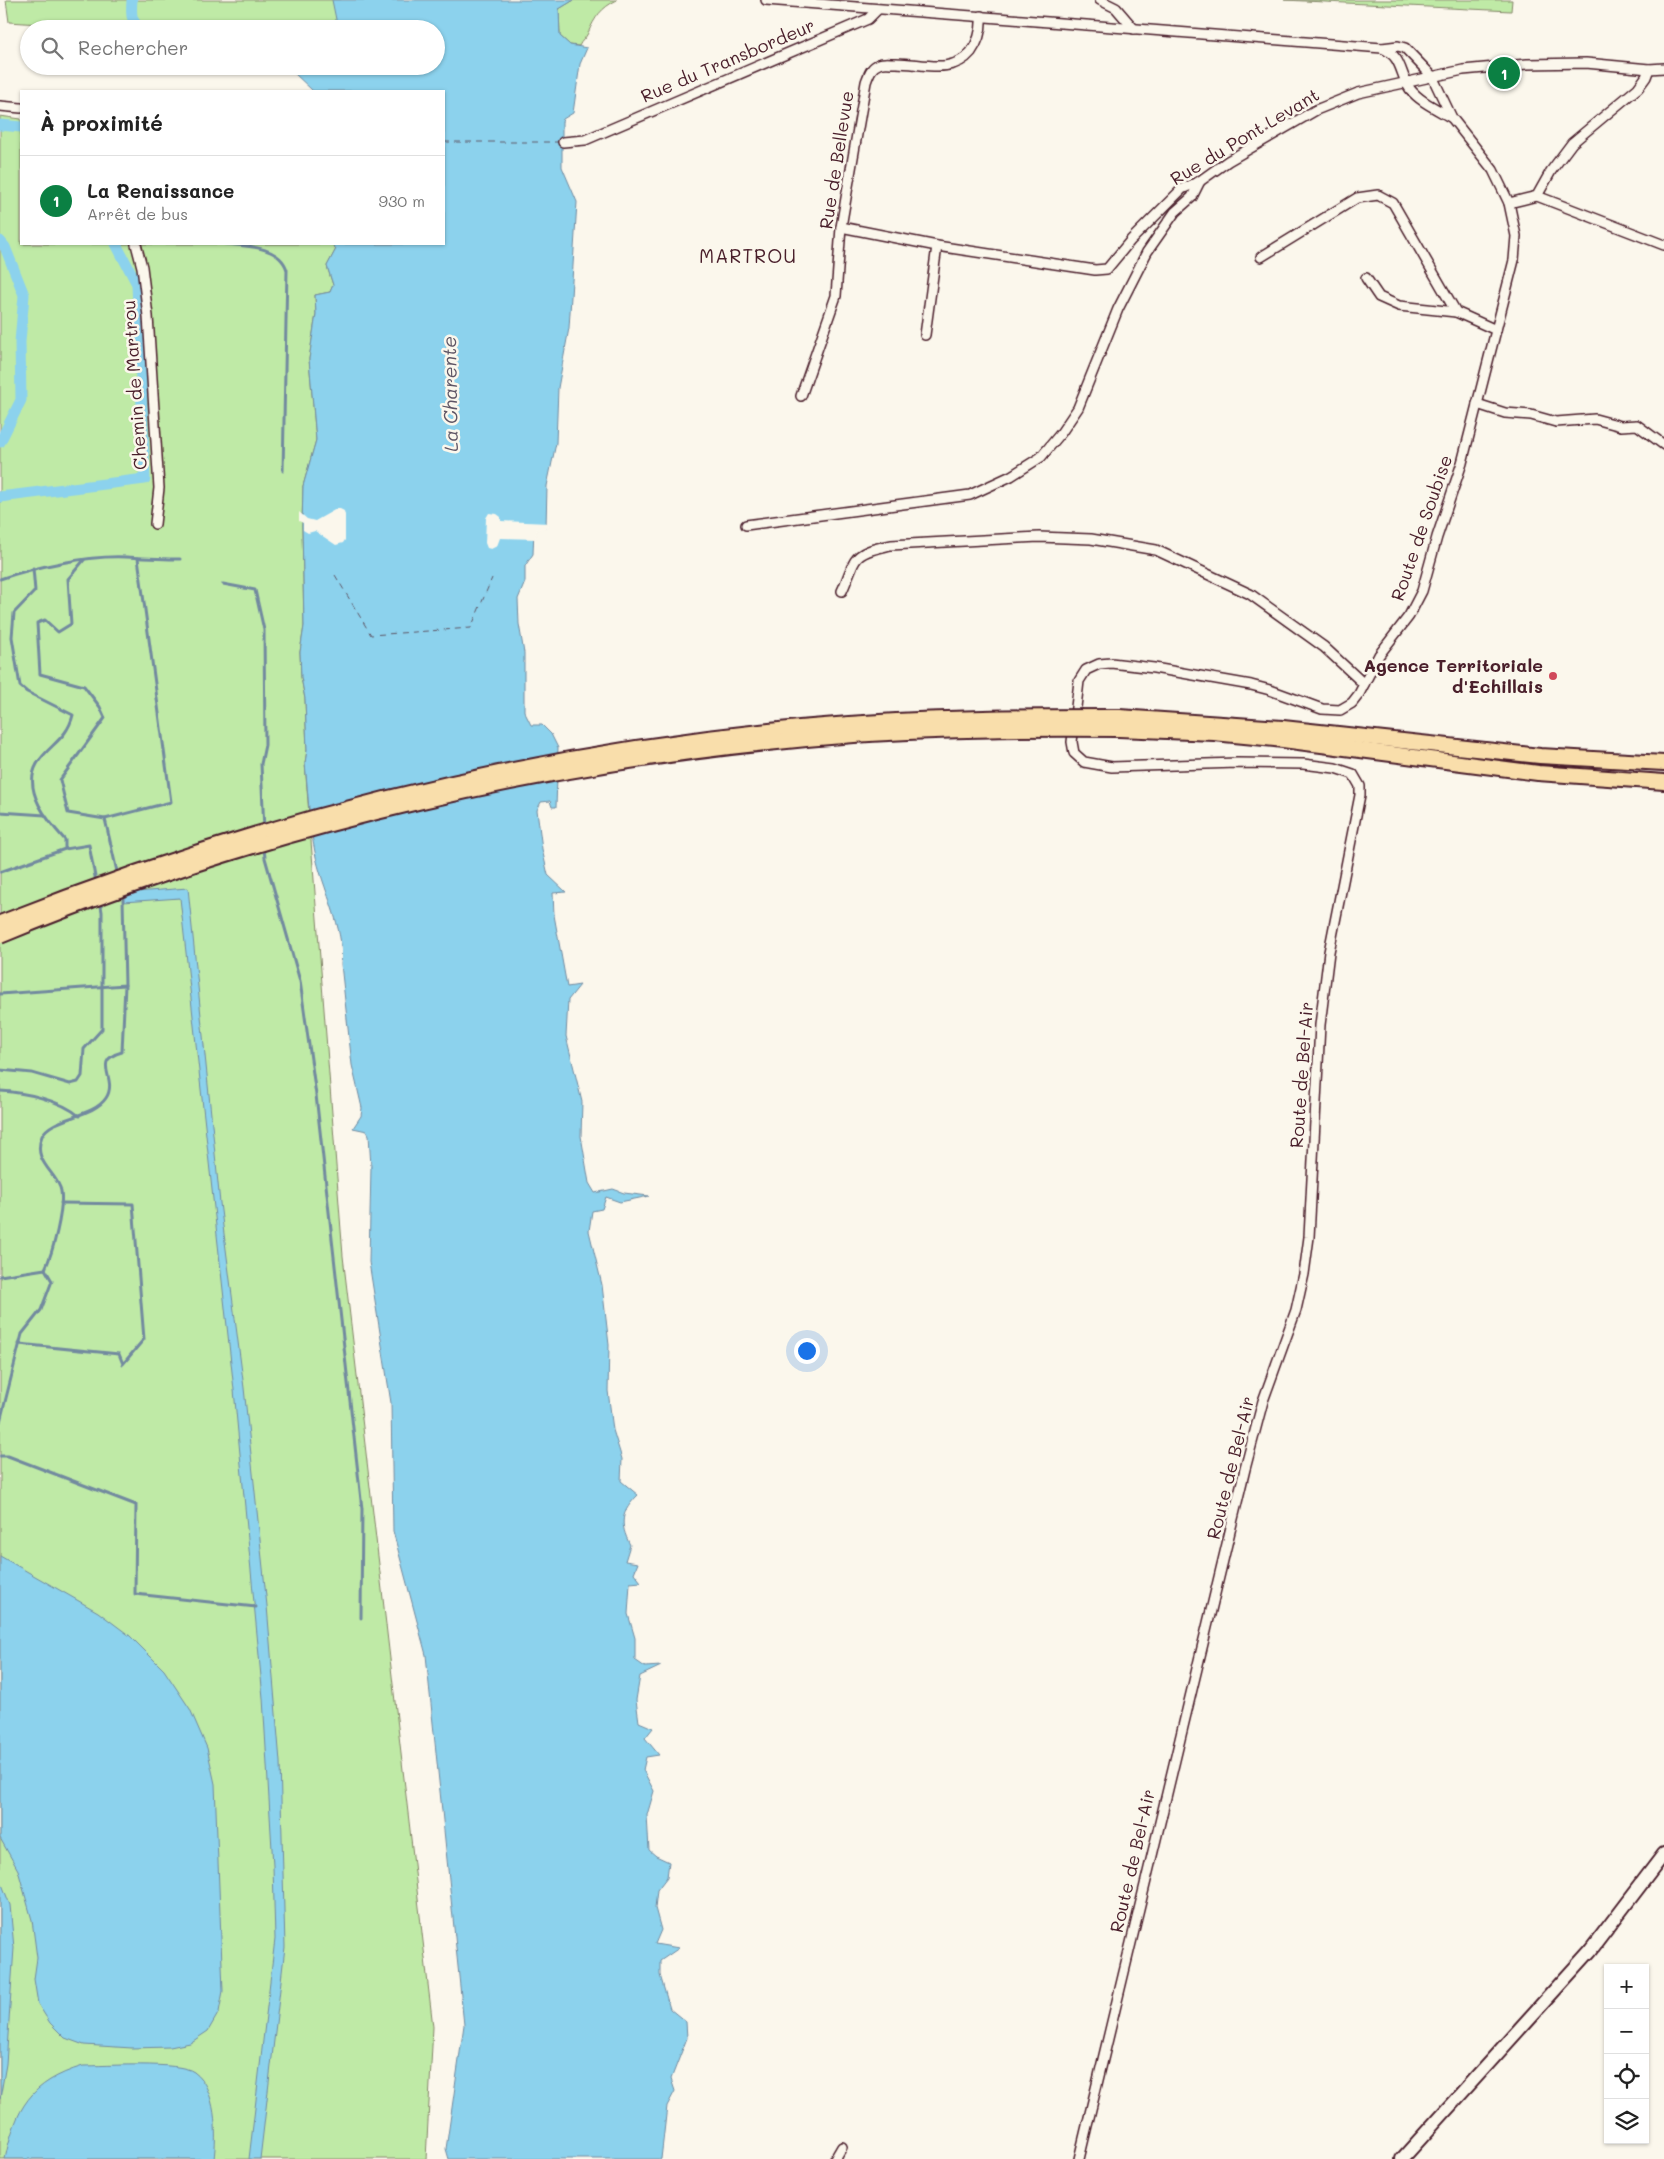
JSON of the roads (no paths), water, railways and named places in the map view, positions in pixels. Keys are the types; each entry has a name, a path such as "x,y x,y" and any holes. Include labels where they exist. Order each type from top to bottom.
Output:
{"main road":[{"path":"0,923 137,872 293,823 431,788 574,759 714,738 850,724 1007,717 1119,723 1283,728 1540,756 1664,763"},
{"path":"0,936 125,888 278,840 434,799 581,770 722,748 854,735 1119,723 1177,731 1275,739 1538,774 1664,782"},
{"path":"1402,2159 1590,1951 1664,1854"}],"street":[{"path":"766,0 1382,48 1398,46 1405,48 1432,76 1452,118 1493,170 1509,203 1537,196 1664,245"},
{"path":"1100,0 1116,8 1134,29"},
{"name":"Rue du Transbordeur","path":"563,142 585,140 868,19 877,10"},
{"name":"Rue de Bellevue","path":"801,396 836,296 841,227 866,82 871,69 880,63 900,63 932,67 952,65 966,58 977,44 982,29 981,16"},
{"path":"1382,48 1396,56 1406,82 1415,94 1452,118"},
{"name":"Rue du Pont Levant","path":"936,246 1095,270 1107,268 1131,240 1182,189 1200,181 1228,162 1316,110 1358,94 1463,70 1526,64 1586,63 1649,69 1664,68"},
{"path":"1537,196 1551,171 1572,143 1638,88 1649,69"},
{"path":"0,106 20,108"},
{"path":"746,524 970,495 1011,476 1041,457 1078,408 1118,309 1146,252 1175,212 1192,197 1200,181"},
{"path":"1261,257 1357,198 1378,195 1393,203 1456,312"},
{"name":"Route de Soubise","path":"1356,779 1346,771 1303,764 1237,763 1112,767 1084,762 1074,753 1072,742 1079,681 1086,670 1099,664 1112,663 1154,668 1251,685 1270,690 1308,705 1334,711 1346,708 1352,703 1364,684 1378,655 1409,616 1422,591 1437,537 1462,463 1514,260 1516,236 1509,203"},
{"path":"841,227 936,246 926,335"},
{"name":"Chemin de Martrou","path":"136,245 142,267 148,316 159,488 156,524"},
{"path":"1366,278 1379,297 1399,306 1456,312 1496,330"},
{"path":"1477,404 1504,413 1531,415 1556,422 1595,420 1621,426 1637,425 1664,445"},
{"path":"842,591 855,560 871,549 891,545 1039,537 1091,539 1134,545 1156,550 1250,594 1324,647 1364,684"},
{"name":"Route de Bel-Air","path":"1079,2159 1247,1460 1263,1401 1290,1329 1304,1274 1309,1237 1320,1024 1329,952 1360,795 1360,786 1356,779"},
{"path":"835,2159 842,2147"}],"water":[{"name":"La Charente","path":"332,0 574,0 559,9 560,36 570,45 587,48 580,64 573,113 563,119 562,122 562,167 577,202 569,328 558,388 556,443 547,486 546,527 534,528 533,554 525,566 525,582 518,599 519,624 524,653 524,711 531,725 542,725 551,734 558,748 556,807 552,807 550,801 541,802 537,810 542,849 548,875 566,892 553,893 554,915 567,987 580,985 568,1000 566,1036 582,1102 581,1136 589,1183 595,1193 613,1189 624,1193 649,1196 620,1202 606,1197 602,1209 592,1211 589,1231 602,1285 609,1345 608,1391 613,1430 622,1459 621,1481 638,1495 625,1512 623,1524 630,1545 625,1561 638,1563 634,1573 641,1582 630,1583 628,1614 635,1638 635,1660 645,1667 661,1666 640,1676 636,1700 639,1722 653,1728 645,1738 659,1755 646,1757 643,1770 654,1791 647,1815 649,1850 656,1856 669,1862 667,1877 657,1890 655,1908 661,1930 655,1944 679,1948 660,1961 660,1975 670,2009 686,2022 687,2038 671,2079 675,2091 667,2106 661,2159 449,2159 446,2149 464,2025 426,1655 393,1531 391,1403 369,1262 371,1167 369,1135 367,1131 353,1128 361,1116 362,1108 352,1065 341,964 340,937 318,865 311,830 305,763 307,750 305,699 301,677 300,652 304,626 303,486 316,440 309,359 316,314 315,295 330,292 333,285 327,266 336,249 333,245 445,245 445,90 312,90 296,75 445,75 445,20 336,20"},
{"path":"188,888 220,1203 244,1388 267,1606 280,1762 285,1947 260,2159 249,2159 275,1939 273,1866 263,1698 234,1390 180,898 123,902 122,893"},
{"path":"0,1556 98,1612 130,1636 164,1670 190,1709 207,1748 215,1784 223,1991 219,2012 208,2031 190,2043 170,2047 132,2048 84,2045 65,2038 50,2023 38,2004 34,1979 37,1958 32,1920 18,1870 0,1838"},
{"path":"0,1879 10,1905 14,1948 6,2064 0,2099"},
{"path":"158,2065 173,2066 194,2072 207,2089 214,2113 214,2159 5,2159 14,2125 28,2099 50,2080 65,2072 83,2066"}],"waterway":[{"path":"132,0 134,20"},
{"path":"0,125 20,127"},
{"path":"0,241 5,247 24,295 20,342 21,400 0,442"},
{"path":"0,497 145,479 137,284 117,245"},
{"path":"234,245 270,252 283,262 287,270 283,471"},
{"path":"0,579 45,566 96,558 180,559"},
{"path":"84,560 68,579 71,624 58,632 45,620 37,623 40,674 84,686 100,707 105,718 60,780 68,813 105,819 171,802 138,558"},
{"path":"0,872 65,849 65,840 51,824 39,805 33,785 33,774 41,757 66,731 73,715 27,692 20,686 12,637 14,613 35,591 33,568"},
{"path":"223,584 255,590 264,630 265,745 261,764 264,830"},
{"path":"0,812 45,815"},
{"path":"105,819 118,876"},
{"path":"65,849 89,845 96,882"},
{"path":"264,848 265,858 300,981 316,1095 362,1509 361,1618"},
{"path":"0,994 125,985 123,899"},
{"path":"0,1070 32,1073 70,1084 78,1082 82,1076 84,1049 102,1029 102,912 100,900"},
{"path":"0,1276 45,1269 57,1231 62,1199 59,1185 42,1160 40,1153 42,1136 54,1125 92,1110 106,1098 109,1091 106,1065 108,1060 122,1052 125,985"},
{"path":"0,1091 20,1093 52,1101 79,1116"},
{"path":"19,1344 119,1354 123,1364 144,1339 133,1204 61,1203"},
{"path":"0,1422 22,1334 41,1310 52,1281 45,1269"},
{"path":"0,1456 8,1456 136,1505 135,1594 256,1607"}],"place":[{"name":"La Renaissance","path":"1504,73"},
{"name":"Agence Territoriale d'Echillais","path":"1553,676"}],"district":[{"name":"MARTROU","path":"748,256"}]}
